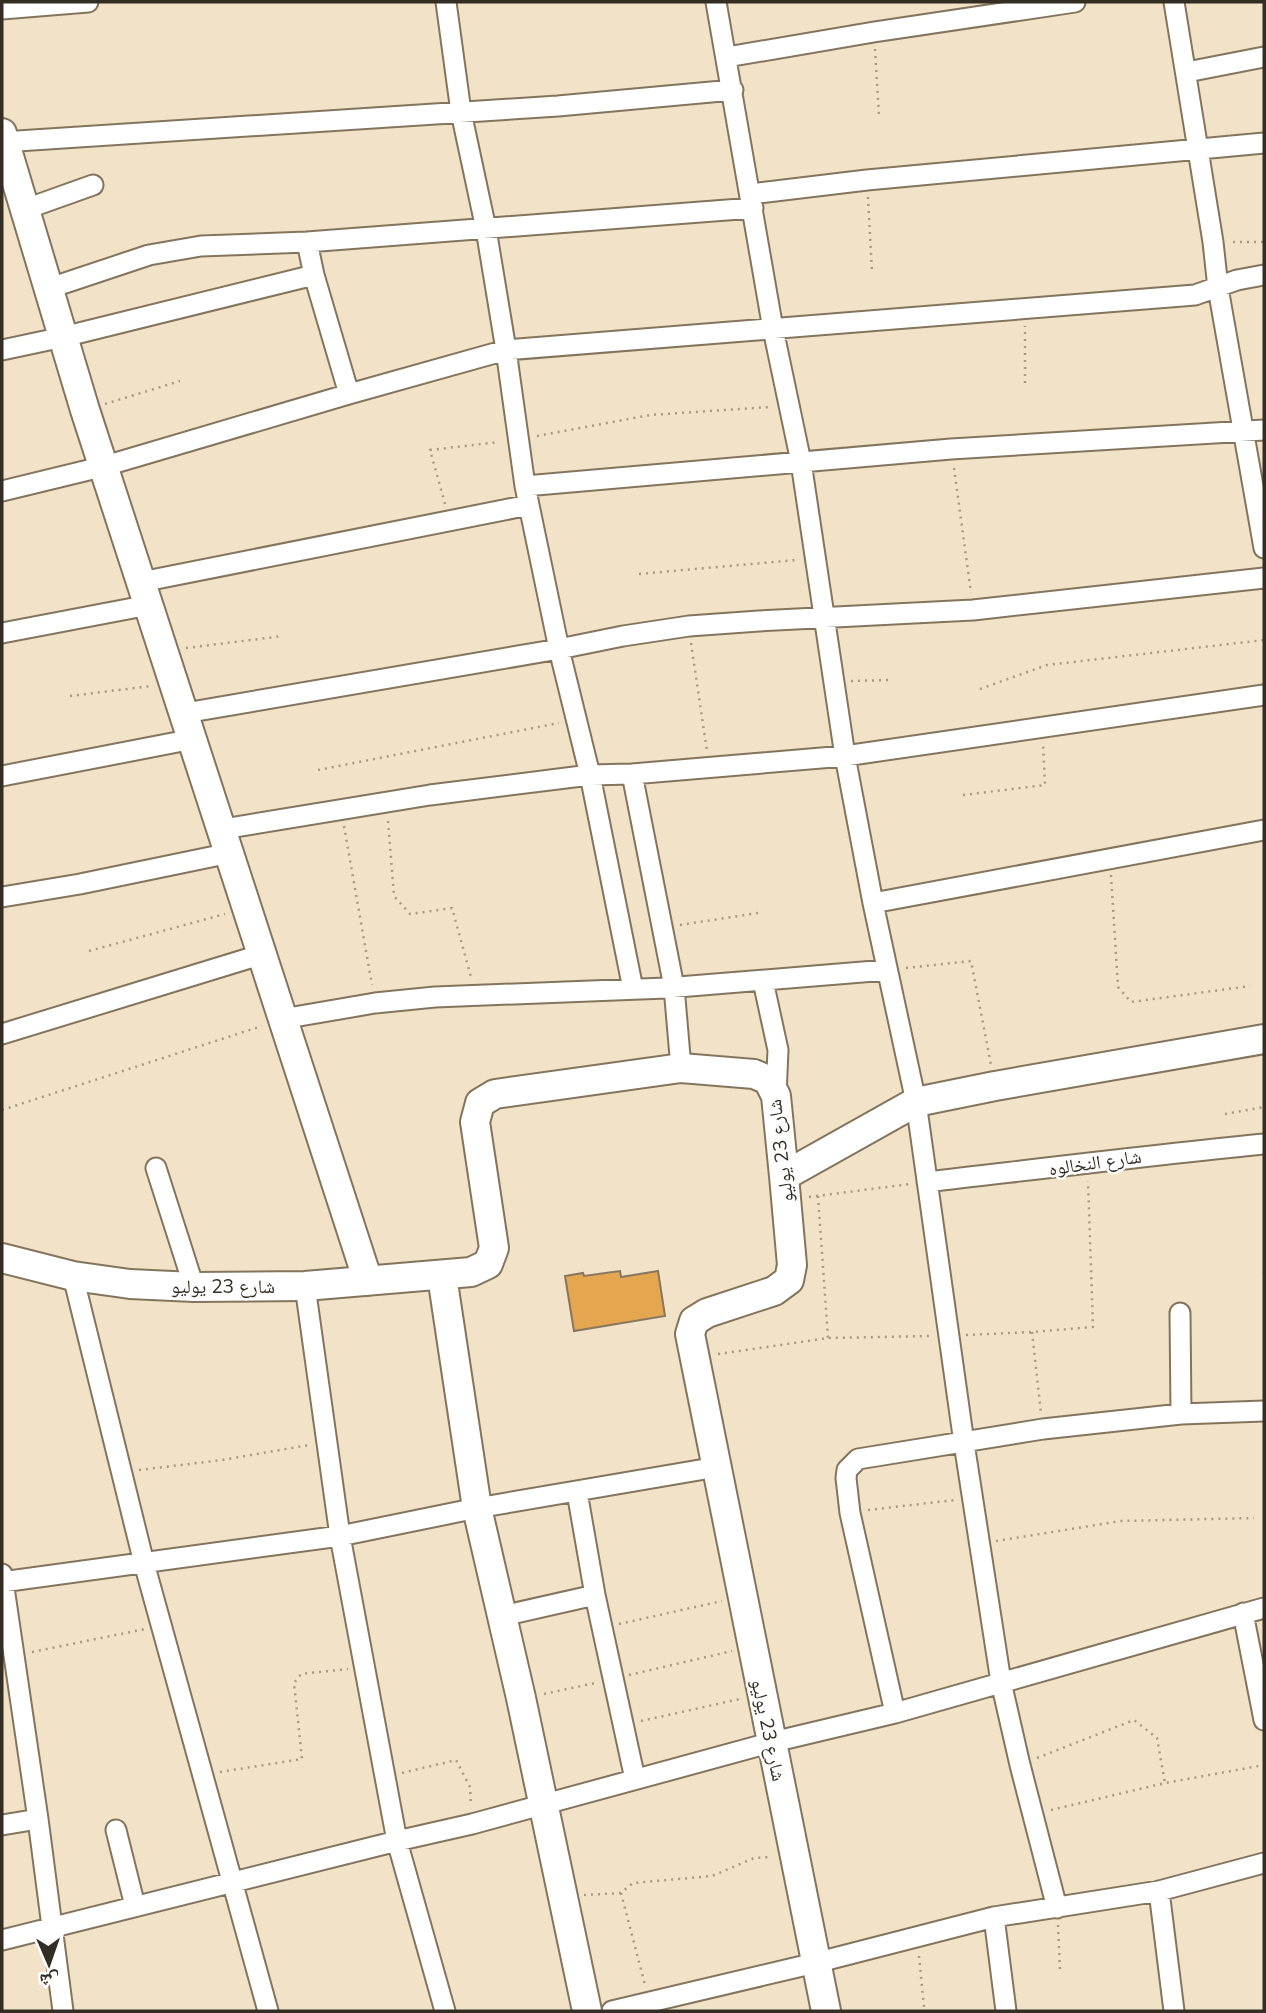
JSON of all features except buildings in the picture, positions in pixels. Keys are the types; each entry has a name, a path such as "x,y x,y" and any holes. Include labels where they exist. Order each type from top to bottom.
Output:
{"street":[{"path":"2,9 88,2"},
{"path":"446,2 461,113 486,229 527,496 559,649 590,775 633,989"},
{"path":"716,2 773,329 801,462 845,756 873,903 916,1102 972,1497 1002,1682 1020,1765 1057,1908"},
{"path":"727,57 1075,2"},
{"path":"1174,2 1187,72 1218,288 1255,431 1264,548"},
{"path":"1187,72 1264,57"},
{"path":"368,1281 85,410 3,139 461,113 733,90"},
{"path":"47,289 138,258 201,246 307,242 486,229 752,201 867,180 1198,147 1264,143"},
{"path":"23,209 93,185"},
{"path":"307,242 349,394"},
{"path":"2,350 314,275"},
{"path":"2,491 105,466 506,350 1195,295 1237,280 1264,275"},
{"path":"2,633 145,594 450,521 527,496 801,462 951,449 1255,431"},
{"path":"2,776 189,726 623,636 689,626 973,610 1264,578"},
{"path":"2,897 227,841 341,809 590,775 632,774 845,756 1264,695"},
{"path":"632,774 674,987 681,1068"},
{"path":"873,903 1264,830"},
{"path":"2,1034 263,954"},
{"path":"282,1019 375,1003 475,994 674,987 887,970"},
{"path":"763,981 778,1050 776,1096"},
{"path":"785,1188 916,1102 1264,1039"},
{"name":"شارع 23 يوليو","path":"2,1258 73,1276 130,1284 194,1287 305,1286 471,1272 488,1264 494,1248 475,1122 480,1103 495,1094 681,1068 754,1074 768,1080 776,1096 792,1265 789,1280 774,1291 707,1312 694,1321 691,1334 826,2011"},
{"name":"شارع النخالوه","path":"927,1182 1135,1156 1264,1144"},
{"path":"156,1168 194,1287"},
{"path":"73,1276 120,1473 268,2011"},
{"path":"442,1276 477,1508 545,1805 587,2011"},
{"path":"305,1286 340,1536 397,1841 445,2011"},
{"path":"1180,1313 1181,1414"},
{"path":"895,1713 850,1513 847,1470 858,1460 1043,1429 1181,1414 1264,1412"},
{"path":"63,2011 15,1656 2,1579 340,1536 477,1508 717,1467"},
{"path":"577,1492 595,1595 635,1779"},
{"path":"502,1616 595,1595"},
{"path":"2,1940 397,1841 472,1825 773,1742 895,1713 1264,1608"},
{"path":"1243,1613 1264,1720"},
{"path":"2,1825 38,1819"},
{"path":"116,1830 135,1906"},
{"path":"612,2011 816,1963 994,1917 1159,1891 1264,1863"},
{"path":"1159,1891 1174,2011"},
{"path":"994,1917 1006,2011"}],"path":[{"path":"874,32 880,116"},
{"path":"867,180 872,272"},
{"path":"1213,242 1264,242"},
{"path":"1024,383 1025,309"},
{"path":"85,410 180,381"},
{"path":"450,521 430,450 518,439 650,415 790,406"},
{"path":"951,449 973,610"},
{"path":"639,575 815,559"},
{"path":"689,626 710,768"},
{"path":"164,651 283,636"},
{"path":"980,689 1047,665 1264,640"},
{"path":"834,682 888,680"},
{"path":"70,696 175,684"},
{"path":"318,770 576,719"},
{"path":"964,795 1045,785 1042,727"},
{"path":"387,802 394,896 410,914 452,908 475,994"},
{"path":"341,809 375,1003"},
{"path":"1110,859 1118,988 1131,1002 1251,986"},
{"path":"89,951 248,908"},
{"path":"663,927 758,914"},
{"path":"887,970 971,961 995,1086"},
{"path":"2,1110 282,1019"},
{"path":"1225,1114 1264,1107"},
{"path":"1043,1429 1032,1332 1093,1327 1087,1164"},
{"path":"785,1188 818,1196 927,1182"},
{"path":"694,1357 828,1339 818,1196"},
{"path":"1264,1272 1264,1279"},
{"path":"120,1473 222,1460 326,1442"},
{"path":"850,1513 972,1497"},
{"path":"979,1543 1121,1521 1254,1518"},
{"path":"602,1628 742,1596"},
{"path":"15,1656 161,1626"},
{"path":"521,1698 752,1646"},
{"path":"203,1775 302,1759 294,1683 301,1674 364,1667"},
{"path":"624,1725 762,1694"},
{"path":"1020,1765 1134,1720 1157,1738 1165,1783"},
{"path":"385,1777 456,1760 470,1787 472,1825"},
{"path":"1034,1814 1165,1783 1264,1765"},
{"path":"563,1895 621,1893 633,1883 712,1876 754,1858 793,1855"},
{"path":"621,1893 650,2002"},
{"path":"1057,1908 1060,1971"},
{"path":"917,1936 924,2007 922,2011"}]}
